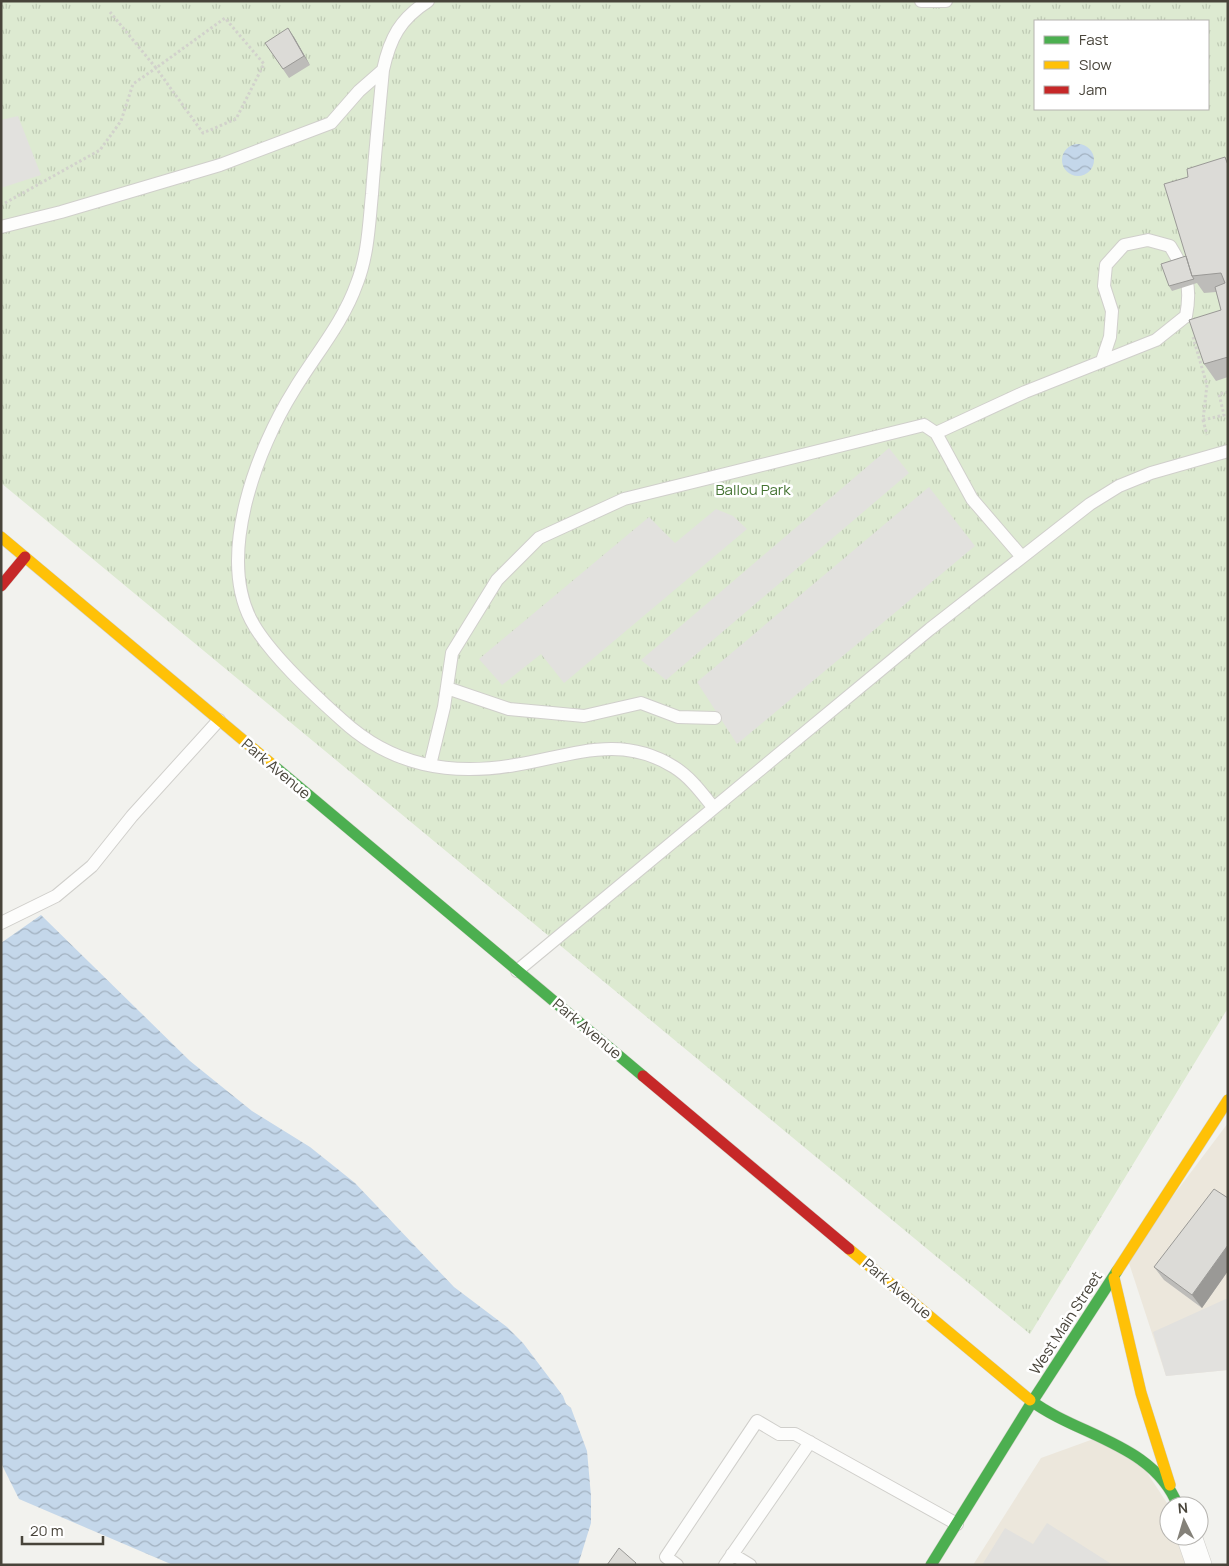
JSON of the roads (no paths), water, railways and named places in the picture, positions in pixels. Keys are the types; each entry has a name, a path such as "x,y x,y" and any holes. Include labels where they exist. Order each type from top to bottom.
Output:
{"main road":[{"name":"Park Avenue","path":"1,537 1032,1402 1136,1456 1153,1468 1174,1496"},
{"path":"1,586 25,557"},
{"name":"West Main Street","path":"931,1565 1032,1402 1228,1100"},
{"path":"1114,1278 1141,1393 1173,1493"}],"street":[{"path":"1193,1546 1200,1565"}],"lane":[{"path":"428,1 414,10 398,28 388,48 383,70 367,248 358,283 343,315 292,392 264,449 252,484 242,525 237,568 241,596 252,621 264,639 313,694 359,736 376,748 404,759 448,769 479,770 516,765 591,749 620,748 648,754 674,766 692,781 714,807"},
{"path":"921,1 946,1"},
{"path":"1,227 61,212 220,165 331,122 359,91 383,70"},
{"path":"936,433 1025,392 1156,340 1186,316 1190,294 1182,265 1170,246 1148,240 1124,245 1106,265 1104,286 1112,311 1110,337 1102,361"},
{"path":"430,765 447,688 452,653 496,580 539,538 624,499 924,425 936,433 972,499 1022,557"},
{"path":"517,971 930,629 1090,504 1119,486 1151,473 1228,451"},
{"path":"447,688 509,709 584,716 640,703 678,717 715,718"},
{"path":"1,923 56,896 92,866 132,816 219,720"},
{"path":"677,1565 666,1557 757,1421 779,1434 795,1434 957,1524"},
{"path":"725,1565 810,1442"},
{"path":"732,1554 750,1565"}],"water":[{"path":"1078,144 1089,149 1094,160 1089,171 1078,176 1067,171 1062,160 1067,149"},
{"path":"41,915 190,1061 252,1111 310,1147 355,1183 454,1287 507,1327 523,1343 563,1396 566,1404 571,1408 587,1451 591,1523 578,1565 173,1565 19,1499 1,1463 1,943"}],"park label":[{"name":"Ballou Park","path":"753,490"}]}
